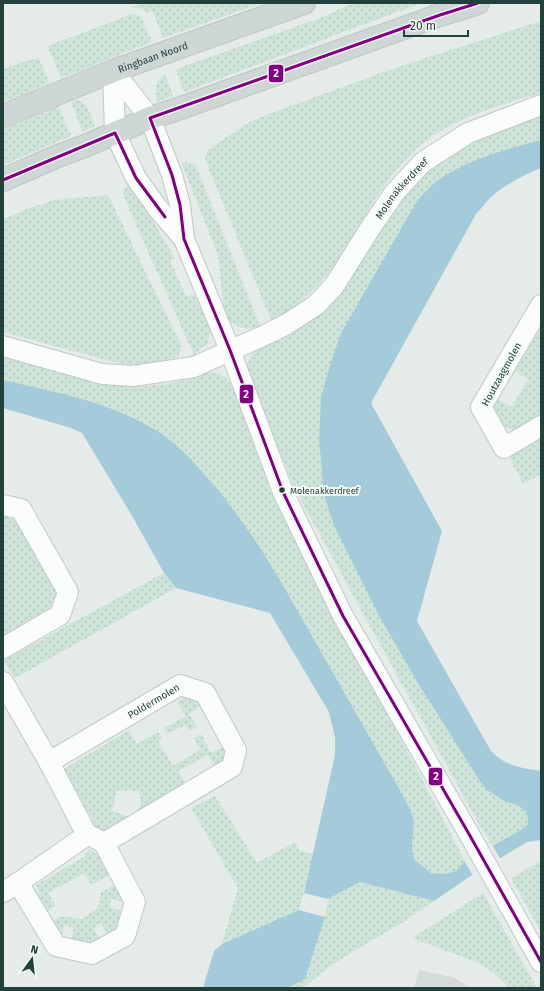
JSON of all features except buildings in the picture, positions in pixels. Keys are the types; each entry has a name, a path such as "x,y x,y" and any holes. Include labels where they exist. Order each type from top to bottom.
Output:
{"main road":[{"name":"Ringbaan Noord","path":"3,116 113,71 304,3"},
{"path":"3,180 150,118 188,106 440,15 478,3"}],"street":[{"path":"113,71 150,118 172,175 180,206 184,239 230,350 283,492 343,616 541,962"},
{"path":"113,71 115,133 136,178 159,210 184,239"},
{"name":"Molenakkerdreef","path":"3,346 102,374 133,376 194,367 287,324 316,305 334,286 395,192 423,162 468,133 541,105"},
{"name":"Houtzaagmolen","path":"541,305 480,407 504,448 541,426"},
{"path":"3,505 21,509 68,592 60,615 3,648"},
{"name":"Poldermolen","path":"3,682 49,762 96,839 135,902 125,936 92,954 56,946 11,887 96,839 232,767 236,750 205,693 180,684 49,762"}],"shaded area":[{"path":"419,970 453,977 470,988 414,988"}],"green space":[{"path":"143,3 261,3 163,38 153,11 147,13 143,9 131,7"},
{"path":"353,3 423,3 184,92 176,69 323,17"},
{"path":"132,14 141,17 152,42 61,78 48,46"},
{"path":"541,21 541,93 473,115 457,122 426,141 413,152 387,182 345,250 321,282 294,307 280,317 271,320 205,159 208,150 246,124 266,115 395,68"},
{"path":"39,58 49,83 17,97 3,101 3,69 28,60"},
{"path":"165,74 173,96 157,102 156,86"},
{"path":"76,100 80,101 86,106 95,126 83,132 71,102"},
{"path":"58,105 71,136 3,165 3,129 46,112"},
{"path":"541,115 541,140 496,154 452,172 322,397 319,440 324,495 334,526 378,614 416,680 479,780 487,790 504,801 517,805 527,812 528,824 521,830 492,845 480,826 296,491 247,373 247,369 250,357 257,349 304,326 324,310 401,199 442,158 464,143"},
{"path":"187,162 196,166 260,326 248,329 239,327 230,321 224,311 218,255 182,164"},
{"path":"131,184 175,258 170,261 186,296 194,294 210,329 208,344 202,347 194,355 123,195 125,188"},
{"path":"108,195 182,347 178,357 133,367 3,332 3,219 55,200"},
{"path":"541,326 541,416 517,431 502,425 492,410 498,400 512,407 528,379 515,371"},
{"path":"3,356 68,376 118,385 141,386 169,384 202,373 218,374 228,380 234,387 270,491 465,861 456,871 445,874 431,873 415,860 412,847 414,822 293,601 231,506 195,463 171,441 148,425 124,413 94,403 3,380"},
{"path":"541,437 541,474 523,484 508,454"},
{"path":"3,516 19,520 62,593 59,607 3,638"},
{"path":"164,573 176,588 15,678 4,660"},
{"path":"187,696 199,700 202,705 189,714 197,727 189,731 185,725 168,734 164,728 186,716 177,702"},
{"path":"129,730 137,744 158,732 162,738 158,741 173,766 200,750 194,738 201,734 211,753 225,745 228,749 225,762 215,767 208,755 178,771 185,784 137,812 141,805 139,791 117,790 112,811 130,817 109,831 96,829 64,769"},
{"path":"215,796 257,863 295,842 299,851 313,854 299,910 222,944 238,888 191,808"},
{"path":"89,850 97,854 109,875 91,885 84,873 48,893 56,906 45,913 36,896 40,894 36,885 84,857"},
{"path":"541,861 541,932 511,878"},
{"path":"360,882 434,901 405,921 349,954 302,988 288,988 305,979 325,917 328,899"},
{"path":"114,885 125,903 111,899 109,907 122,911 118,930 108,935 101,923 93,928 100,940 91,947 71,942 74,927 64,925 61,941 51,922 61,916 82,919 98,908 101,893"},
{"path":"483,893 537,988 509,988 494,973 479,963 412,938"}],"water":[{"path":"541,140 541,168 502,188 491,197 476,214 371,403 442,531 417,621 491,751 502,760 514,766 541,771 541,840 527,842 472,875 434,901 360,882 328,899 304,893 335,755 335,738 329,712 270,613 176,588 164,573 131,514 82,433 71,428 3,408 3,380 95,403 131,417 166,437 199,468 229,504 258,544 296,607 401,792 411,811 414,822 412,847 415,860 431,873 445,874 456,871 465,861 521,830 528,824 527,812 517,805 504,801 487,790 479,780 416,680 378,614 334,526 324,495 319,440 321,397 341,333 417,201 437,181 460,167 514,147"},
{"path":"299,910 325,917 305,979 288,988 203,988 214,951 222,944"}],"pier":[{"path":"491,843 501,860 473,876 464,860"}],"transit line":[{"name":"2","path":"478,3 440,15 150,118 172,175 180,205 184,239 230,350 283,492 343,616 541,962"},
{"name":"2","path":"3,180 115,133 136,178 165,217"}],"place":[{"name":"Molenakkerdreef","path":"282,490"}]}
